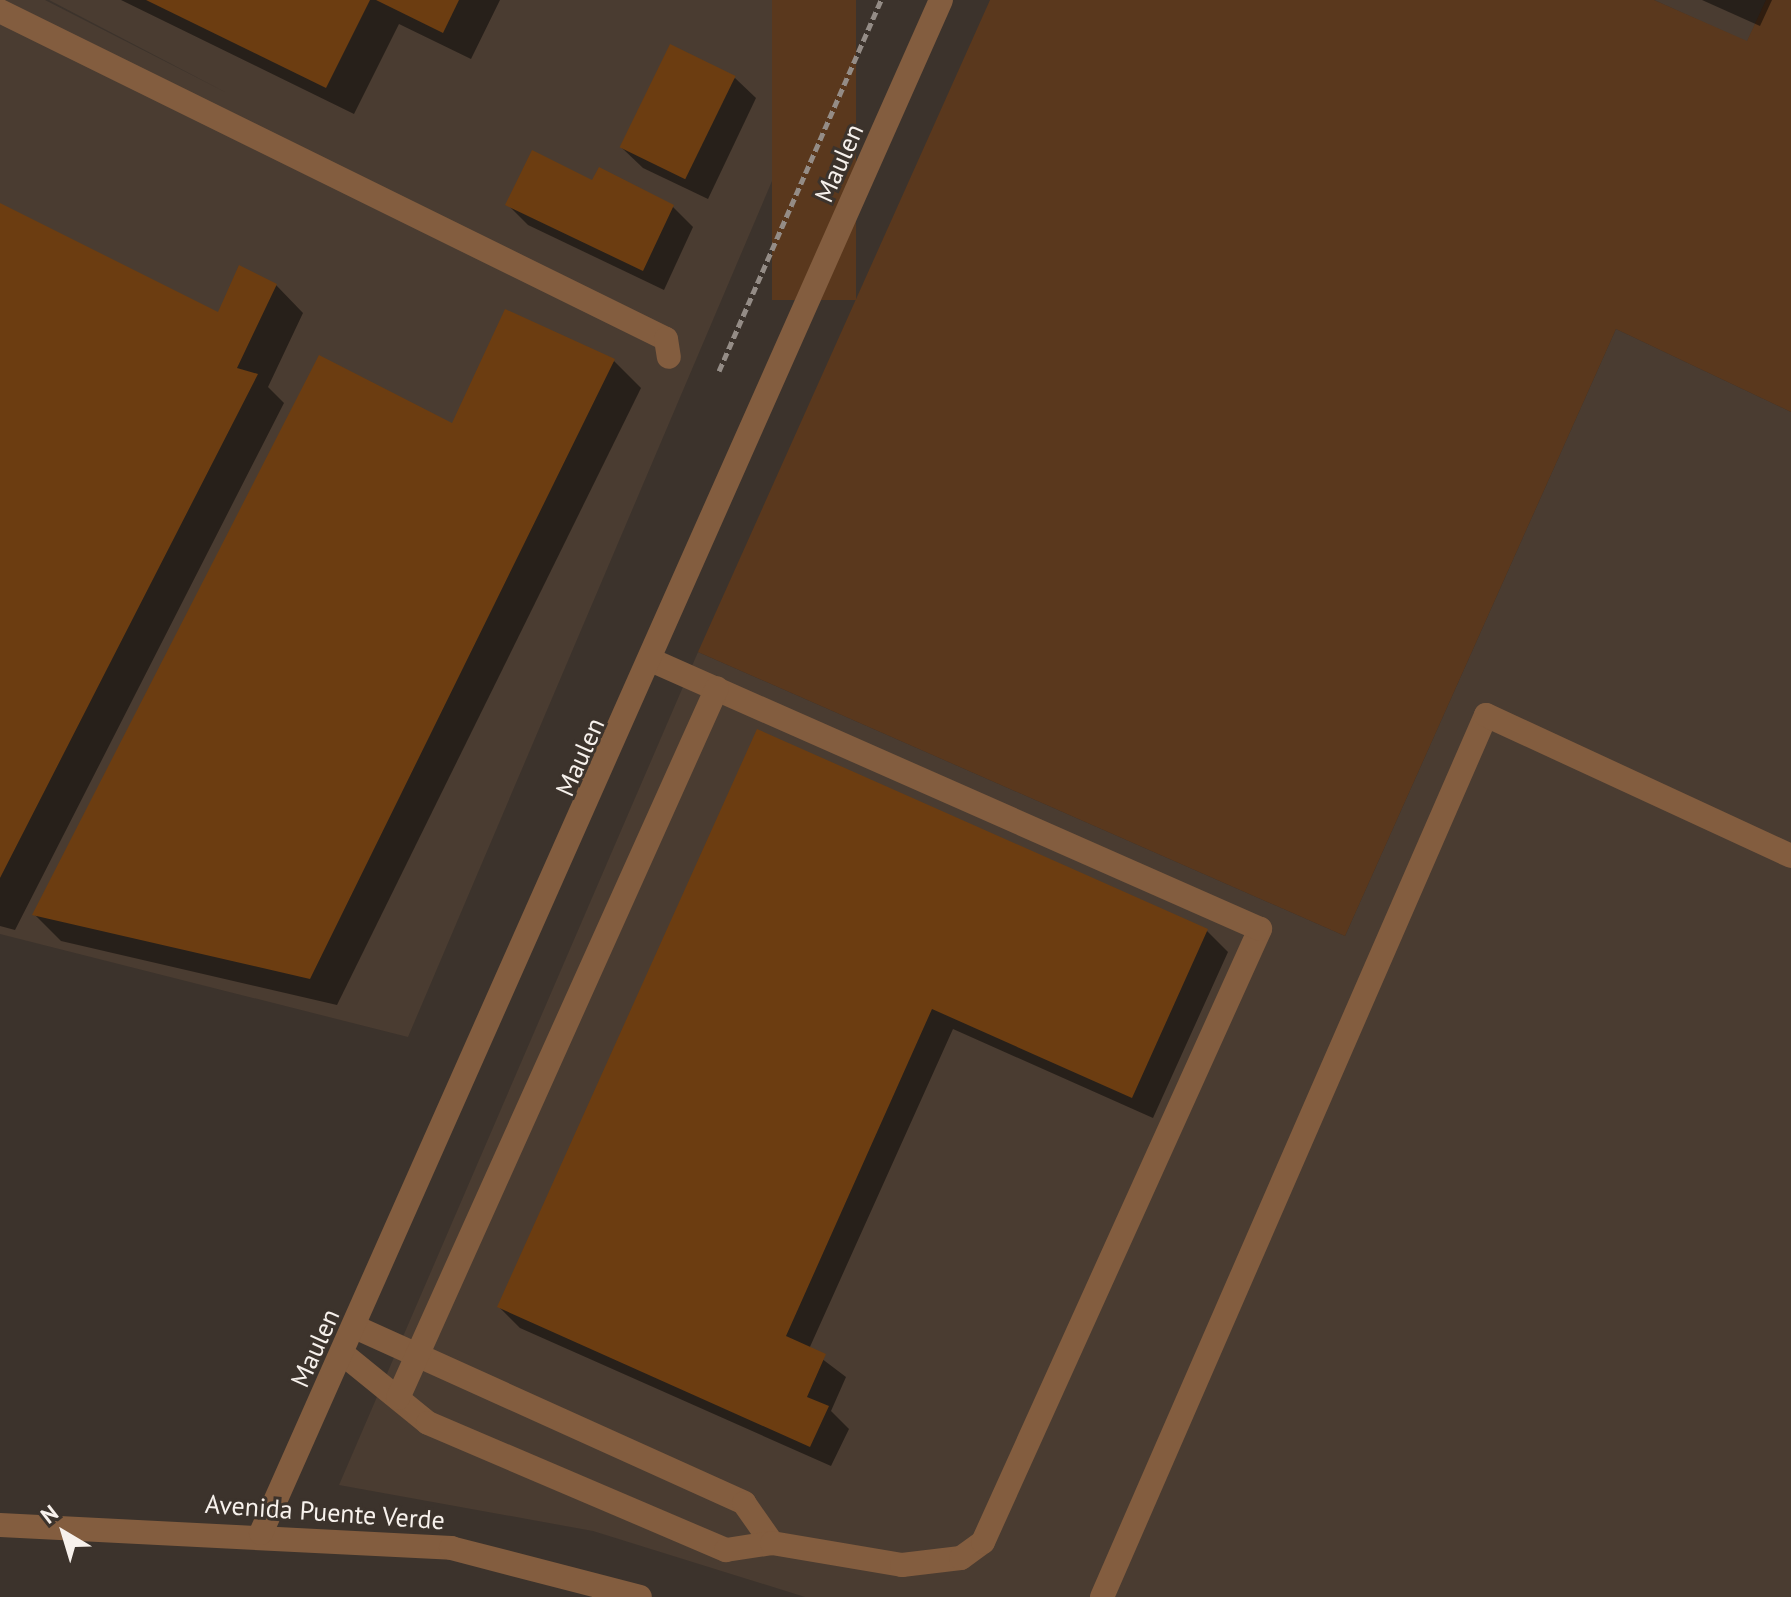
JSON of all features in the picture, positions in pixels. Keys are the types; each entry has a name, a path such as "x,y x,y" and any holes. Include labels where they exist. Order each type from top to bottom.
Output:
{"street":[{"name":"Maulen","path":"261,1533 653,661 941,0"},
{"path":"0,11 666,339 669,357"},
{"path":"343,1354 428,1423 726,1550 772,1543 826,1558 936,1565 983,1542 1260,929 653,661"},
{"path":"398,1398 420,1357 717,688"},
{"path":"1102,1597 1486,715 1791,856"},
{"path":"355,1327 744,1503 772,1543"},
{"name":"Avenida Puente Verde","path":"0,1525 261,1533 476,1552 640,1597"}],"path":[{"path":"719,371 881,0"}],"shaded area":[{"path":"0,0 45,0 227,93 49,0 849,0 408,1037 0,934"},
{"path":"772,0 856,0 856,300 772,300"},
{"path":"990,0 1654,0 1747,41 1766,0 1791,0 1791,412 1616,329 1345,936 698,652"},
{"path":"1654,0 1766,0 1747,42"},
{"path":"1616,329 1791,412 1791,1597 805,1597 593,1531 339,1485 698,652 1345,936"}],"building":[{"path":"146,0 370,0 326,88"},
{"path":"376,0 459,0 443,33"},
{"path":"670,44 736,76 685,179 620,147"},
{"path":"532,150 592,180 599,167 674,205 643,271 505,205"},
{"path":"0,203 218,312 239,265 277,284 237,368 258,374 0,878"},
{"path":"505,309 615,359 310,979 32,915 319,355 452,423"},
{"path":"757,729 1208,929 1132,1098 932,1009 786,1336 826,1354 807,1397 829,1406 810,1447 497,1307"}]}
